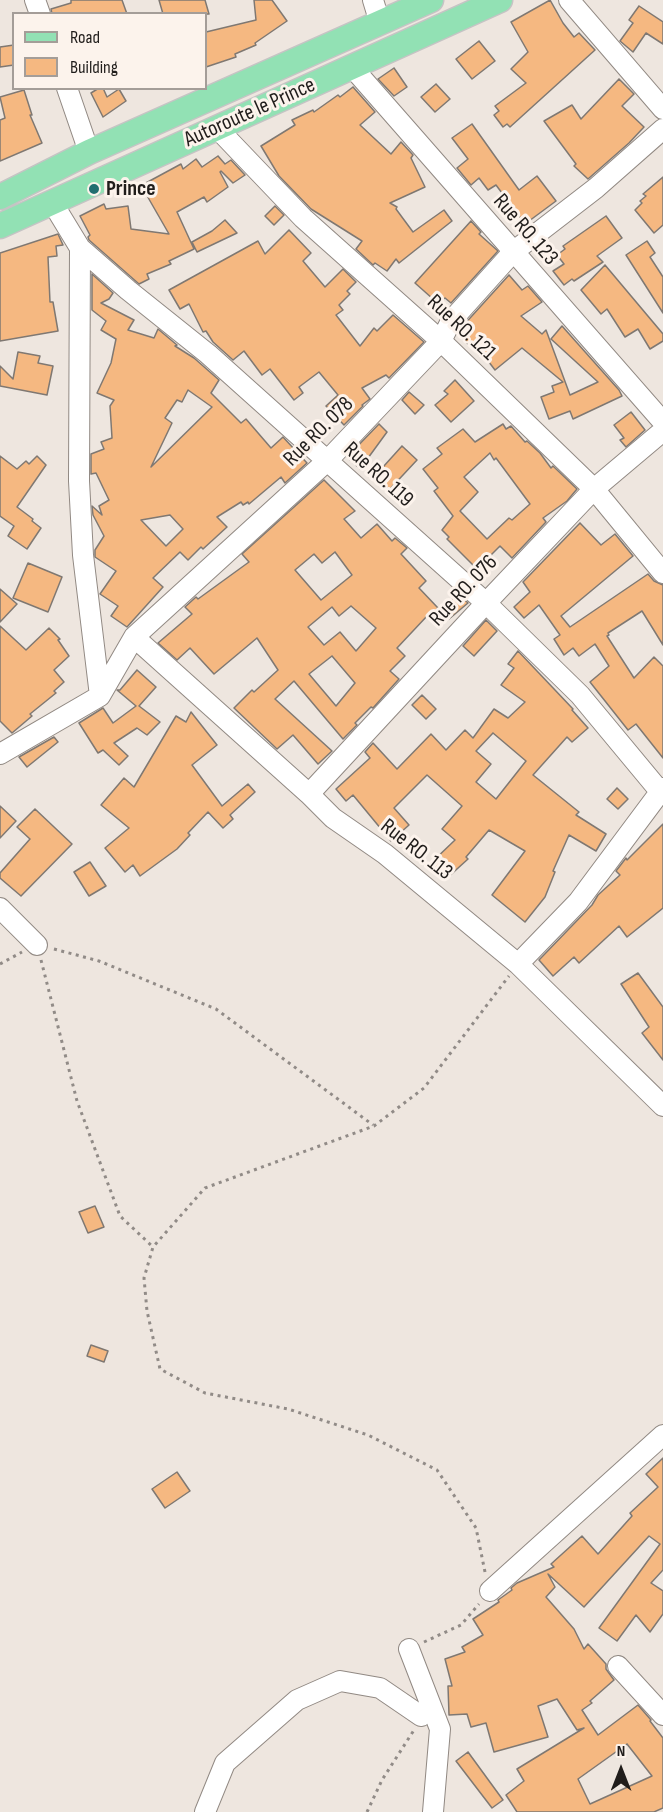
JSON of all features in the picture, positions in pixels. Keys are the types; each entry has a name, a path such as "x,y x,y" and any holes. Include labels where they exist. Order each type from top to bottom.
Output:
{"main road":[{"name":"Autoroute le Prince","path":"0,196 89,152 431,0"},
{"name":"Autoroute le Prince","path":"0,226 500,0"}],"street":[{"path":"373,0 381,23"},
{"path":"569,0 663,109"},
{"name":"Rue RO. 123","path":"352,67 663,423"},
{"path":"68,90 89,152"},
{"name":"Rue RO. 121","path":"216,128 303,218 441,342 594,489 663,573"},
{"name":"Rue RO. 078","path":"0,754 100,696 134,637 327,461 441,342 451,321 513,252 596,188 663,129"},
{"name":"Rue RO. 119","path":"52,202 80,248 208,354 486,603 580,695 662,791"},
{"path":"80,248 79,481 83,555 100,696"},
{"name":"Rue RO. 076","path":"309,794 594,489 663,431"},
{"name":"Rue RO. 113","path":"134,637 333,818 385,854 518,964 663,1106"},
{"path":"518,964 578,902 662,791"},
{"path":"0,908 37,945"},
{"path":"490,1591 663,1435"},
{"path":"409,1649 440,1729 433,1812"},
{"path":"618,1666 663,1715"},
{"path":"206,1812 225,1763 297,1700 340,1681 380,1688 421,1716"}],"path":[{"path":"0,964 37,945 99,961 216,1009 374,1125"},
{"path":"37,945 77,1101 120,1215 153,1247"},
{"path":"409,1649 461,1625 490,1591 476,1528 437,1470 368,1435 288,1408 205,1393 160,1370 147,1311 144,1278 153,1247 205,1188 374,1125 424,1088 518,964"},
{"path":"367,1812 382,1780 409,1740 421,1716"}],"building":[{"path":"71,0 122,0 126,12 52,12 51,9 71,3"},
{"path":"159,0 205,0 209,14 207,12 162,12"},
{"path":"254,0 272,0 287,21 255,43 256,45 235,54 236,57 207,67 207,32 256,20"},
{"path":"550,0 574,37 579,33 595,50 510,127 507,124 503,127 494,115 499,111 495,106 526,83 511,69 528,52 511,22"},
{"path":"639,6 663,22 663,44 646,33 633,52 620,41 633,23 629,20"},
{"path":"479,41 495,61 472,79 456,59"},
{"path":"12,45 12,65 0,67 0,47"},
{"path":"394,68 407,87 394,96 378,79"},
{"path":"619,79 634,94 622,106 644,127 588,179 574,166 576,164 544,121 572,105 581,119"},
{"path":"436,84 450,99 435,112 421,97"},
{"path":"353,87 375,112 360,125 391,154 401,142 413,155 411,158 425,187 390,203 397,207 396,209 413,232 444,210 452,221 399,263 396,259 387,271 375,263 373,265 356,249 362,241 311,209 279,176 261,146 295,125 292,120 313,110 314,112"},
{"path":"24,90 32,115 30,115 42,143 0,161 0,120 5,118 0,97"},
{"path":"96,90 104,90 107,97 120,90 126,101 103,117 91,93"},
{"path":"472,124 519,190 537,176 556,201 525,224 496,185 488,190 479,178 471,185 457,168 468,159 452,138"},
{"path":"218,156 225,164 231,160 245,175 233,183 221,171 228,187 207,202 204,197 177,212 194,249 169,261 171,264 147,274 149,279 139,284 89,240 90,235 80,216 104,204 106,209 128,206 131,229 169,234 142,187 181,164 183,169 196,159 202,167"},
{"path":"663,177 663,225 654,233 635,210 646,196 643,194"},
{"path":"275,206 284,215 274,225 265,216"},
{"path":"606,216 622,238 597,256 603,262 564,285 553,271 564,264 557,255 565,249 563,246"},
{"path":"225,220 237,233 197,252 192,242 212,231"},
{"path":"471,221 481,232 479,234 498,251 451,303 445,298 442,300 437,295 433,299 415,283"},
{"path":"289,230 311,253 303,261 325,287 343,269 356,282 347,291 350,294 339,305 343,310 336,315 360,346 374,328 377,331 393,315 424,342 389,378 386,375 362,388 370,399 344,425 326,406 338,395 319,372 299,387 303,393 294,400 270,369 262,375 244,351 233,360 213,342 206,331 203,332 189,304 180,309 169,290 258,241 265,254"},
{"path":"58,234 63,245 56,246 57,256 48,257 50,302 53,302 58,331 0,341 0,253"},
{"path":"647,241 655,253 650,257 663,277 663,313 626,255"},
{"path":"605,265 663,334 663,341 650,349 638,329 625,337 607,309 601,314 581,290"},
{"path":"92,274 113,293 109,299 101,303 134,320 128,330 154,338 158,329 177,345 175,346 194,358 219,380 211,393 241,423 246,419 271,448 283,437 307,463 285,483 281,477 249,504 248,502 243,505 241,502 217,517 227,527 188,560 180,552 153,578 163,587 127,627 111,616 118,606 100,594 116,571 95,557 95,550 104,536 93,515 92,506 102,515 99,506 109,500 96,473 91,474 91,454 104,449 101,442 112,438 110,406 114,400 97,393 111,363 116,339 101,330 106,321 92,310","holes":["188,390 212,407 151,467 172,423 165,418 177,400 182,402","170,515 183,529 166,546 141,520"]},
{"path":"509,275 522,290 528,286 542,302 521,316 542,334 546,330 570,395 598,382 551,339 562,326 622,396 573,419 570,411 549,419 541,397 554,392 552,386 563,382 522,348 495,370 482,353 479,355 458,334"},
{"path":"18,352 40,356 38,363 53,366 47,395 0,386 0,366 13,379"},
{"path":"455,380 474,401 451,422 435,405 448,394 444,391"},
{"path":"409,392 424,405 415,414 402,400"},
{"path":"631,412 645,430 626,447 620,440 624,438 614,425"},
{"path":"379,424 387,432 360,469 347,457"},
{"path":"503,424 506,429 511,426 525,442 527,441 540,453 551,468 553,466 577,489 567,501 543,518 546,522 512,558 500,546 477,569 447,539 449,537 442,530 453,516 434,491 438,488 423,469 442,454 437,448 463,429 475,442","holes":["490,453 494,460 496,458 530,504 512,520 509,518 487,539 460,511 478,492 464,477"]},
{"path":"402,446 417,460 389,490 374,477"},
{"path":"0,456 17,469 26,461 29,464 37,456 46,465 17,507 41,528 27,549 8,536 14,526 0,516"},
{"path":"324,480 355,511 344,519 361,538 377,524 392,541 395,538 407,548 401,554 426,581 419,588 438,608 430,617 428,615 397,648 405,656 390,671 399,679 373,708 371,707 355,723 357,725 343,739 294,681 275,699 332,751 318,764 293,735 277,749 234,708 252,690 254,692 278,670 257,638 214,674 190,648 177,660 158,643 192,614 185,607 196,597 198,599 249,562 242,554","holes":["335,552 352,575 321,600 295,570 314,554 322,563","351,606 376,628 356,651 340,632 324,645 308,627 332,607 339,616","332,656 355,683 336,706 309,674"]},
{"path":"580,523 601,545 615,534 633,556 561,616 570,627 648,574 654,581 663,585 663,645 642,611 608,633 607,636 634,678 654,657 663,666 663,758 636,724 628,730 590,682 609,666 595,644 579,656 573,648 564,655 554,639 560,635 539,605 524,618 514,607 530,592 523,582"},
{"path":"28,563 62,577 48,612 13,598"},
{"path":"0,589 17,604 0,622"},
{"path":"459,594 468,603 449,619 440,609"},
{"path":"486,620 497,631 474,656 463,646"},
{"path":"0,626 26,650 49,628 60,639 58,640 69,656 54,670 64,682 54,691 56,693 30,714 32,716 12,733 0,721"},
{"path":"518,651 588,728 572,742 567,737 533,775 579,812 576,815 606,834 596,851 569,835 553,871 555,872 545,897 525,922 492,895 525,851 489,830 466,857 468,859 446,879 431,863 455,840 442,829 462,806 427,775 394,808 409,825 391,841 353,795 346,801 336,789 370,758 365,752 373,743 397,769 431,734 446,750 465,730 473,738 494,709 508,718 525,702 501,685 514,668 508,664","holes":["493,733 526,761 496,799 476,782 491,764 476,751"]},
{"path":"137,670 156,687 139,706 160,722 147,735 137,728 114,743 128,756 119,765 103,750 98,753 79,723 103,708 113,723 136,706 117,690 120,690"},
{"path":"422,695 436,709 426,719 412,705"},
{"path":"191,712 217,745 192,765 222,806 248,784 255,792 230,815 233,819 223,828 208,812 188,833 190,835 177,849 140,876 133,865 125,872 105,848 129,828 101,805 124,778 134,787 176,716 186,722"},
{"path":"54,737 58,742 27,767 19,757"},
{"path":"617,788 628,799 618,809 607,799"},
{"path":"0,806 16,821 0,838"},
{"path":"35,809 72,844 21,896 0,878 0,873 30,839 17,827"},
{"path":"663,824 663,908 627,937 619,926 579,963 574,957 553,976 539,960 592,905 598,895 620,875 616,871 626,858 627,860"},
{"path":"90,862 106,886 89,896 74,872"},
{"path":"638,973 663,1007 663,1060 642,1033 649,1027 621,984"},
{"path":"95,1206 104,1227 88,1233 79,1212"},
{"path":"91,1345 108,1351 104,1362 87,1356"},
{"path":"663,1458 663,1570 651,1583 663,1591 663,1614 650,1632 636,1615 617,1641 599,1628 660,1544 649,1536 584,1607 548,1574 555,1587 546,1597 574,1629 584,1649 588,1644 606,1664 606,1669 614,1680 582,1710 598,1735 638,1705 663,1738 663,1808 654,1812 517,1812 506,1795 524,1781 517,1769 584,1728 577,1730 557,1699 538,1706 548,1737 494,1752 486,1723 471,1727 467,1714 449,1715 448,1686 452,1686 445,1659 465,1652 462,1647 483,1635 473,1619 499,1602 498,1600 512,1590 511,1588 517,1583 554,1567 551,1564 582,1536 598,1554 632,1516 630,1513 658,1487 646,1474","holes":["627,1744 652,1776 590,1804 578,1779"]},
{"path":"177,1472 190,1491 165,1508 152,1489"},
{"path":"468,1752 503,1800 492,1808 456,1761"}],"place":[{"name":"Prince","path":"94,189"}]}
